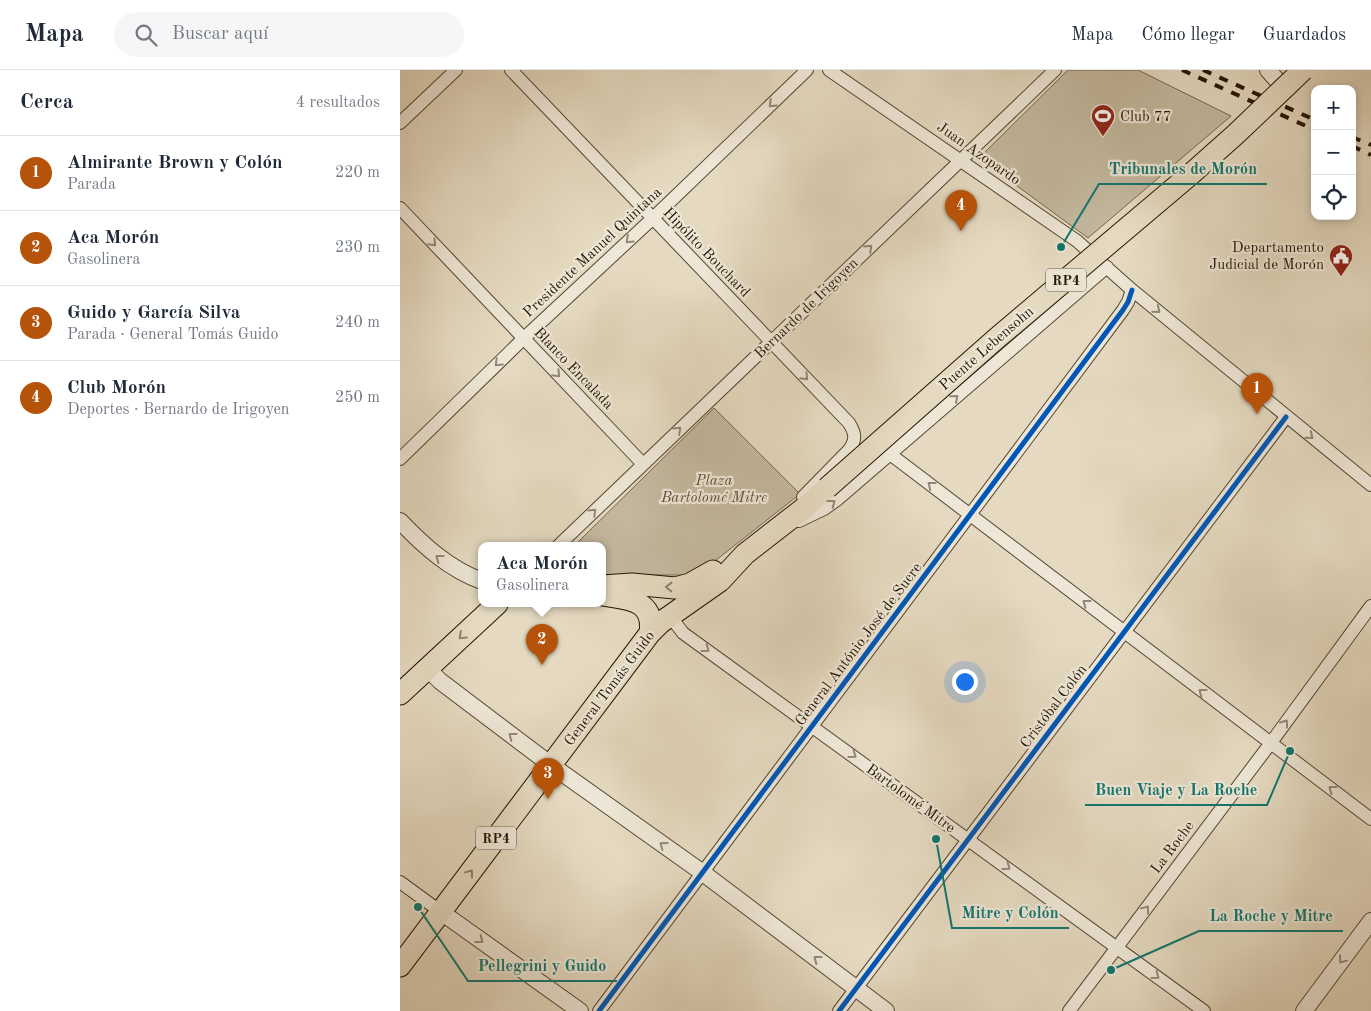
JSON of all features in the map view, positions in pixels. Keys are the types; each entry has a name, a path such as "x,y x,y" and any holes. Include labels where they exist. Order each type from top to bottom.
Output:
{"main road":[{"name":"Puente Lebensohn","path":"827,488 997,338 1236,134 1303,70"},
{"name":"General Tomás Guido","path":"400,966 650,633 670,616 720,581 744,554 773,533 827,488"},
{"name":"RP4","path":"606,586 632,584 668,588 684,586 701,579 722,565 744,554"},
{"path":"606,596 632,601 645,608 650,620 650,633"},
{"path":"400,694 494,607"}],"street":[{"path":"400,123 456,70"},
{"name":"Hipólito Bouchard","path":"511,70 849,423 855,437"},
{"name":"Presidente Manuel Quintana","path":"400,459 523,339 652,219 807,70"},
{"name":"Juan Azopardo","path":"829,70 1077,241 1132,290 1371,485"},
{"name":"Bernardo de Irigoyen","path":"562,542 1055,70"},
{"path":"1268,70 1281,85"},
{"name":"Blanco Encalada","path":"400,208 643,464"},
{"name":"General Tomás Guido","path":"773,533 824,509 1107,267"},
{"name":"General António José de Sucre","path":"599,1011 1124,310 1132,290"},
{"name":"Cristóbal Colón","path":"839,1011 1286,416"},
{"name":"General Tomás Guido","path":"773,533 794,507 849,450 855,437"},
{"path":"890,454 1371,819"},
{"path":"400,521 435,555 453,567 478,579"},
{"name":"La Roche","path":"1069,1011 1270,744 1371,606"},
{"name":"Bartolomé Mitre","path":"670,616 683,633 814,726 1204,1011"},
{"path":"427,668 440,681 551,765 703,873 886,1011"},
{"path":"400,882 580,1011"},
{"path":"1304,1011 1371,921"}],"green space":[{"name":"Club 77","path":"1068,70 1138,70 1231,116 1088,238 979,158"},
{"name":"Plaza Bartolomé Mitre","path":"714,408 800,494 711,564 690,575 606,575 606,542 578,542"}],"railway":[{"path":"1182,70 1311,128"},
{"path":"1203,70 1311,118"},
{"path":"1356,139 1371,145"},
{"path":"1356,148 1371,155"}],"cycle path":[{"path":"599,1011 1123,310 1132,290"},
{"path":"839,1011 1286,417"}],"place":[{"name":"Club 77","path":"1103,137"},
{"name":"Club Morón","path":"961,231"},
{"name":"Tribunales de Morón","path":"1061,247"},
{"name":"Departamento Judicial de Morón","path":"1341,277"},
{"name":"Almirante Brown y Colón","path":"1257,414"},
{"name":"Aca Morón","path":"542,665"},
{"name":"Buen Viaje y La Roche","path":"1290,751"},
{"name":"Guido y García Silva","path":"548,799"},
{"name":"Mitre y Colón","path":"936,839"},
{"name":"Pellegrini y Guido","path":"418,907"},
{"name":"La Roche y Mitre","path":"1111,970"}]}
